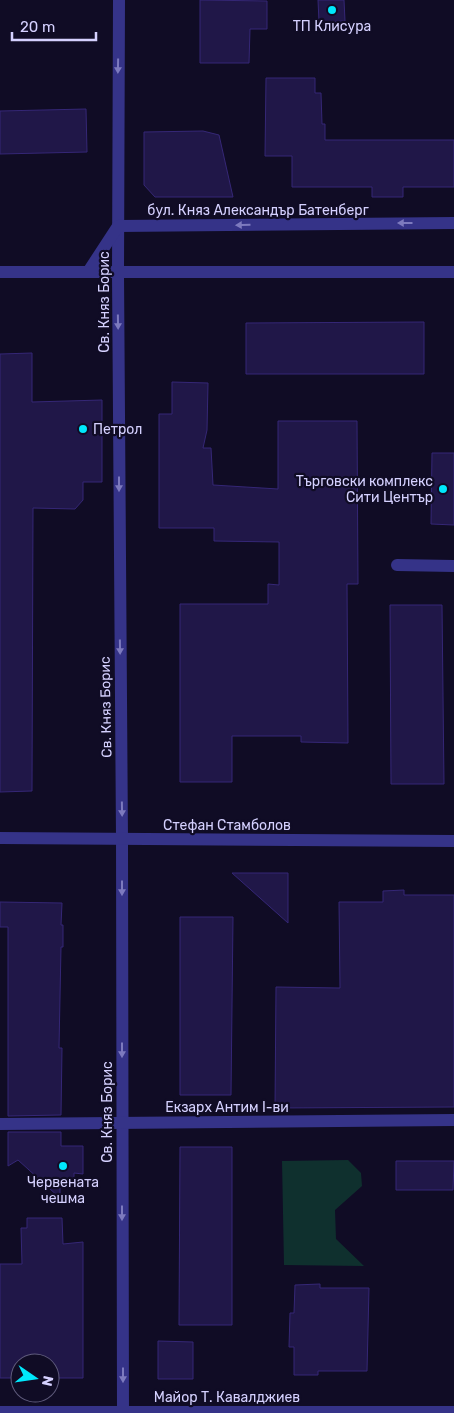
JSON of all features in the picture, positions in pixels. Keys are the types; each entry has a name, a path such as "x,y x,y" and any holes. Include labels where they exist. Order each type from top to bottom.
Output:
{"street":[{"name":"Св. Княз Борис","path":"119,0 118,273 122,839 123,1413"},
{"name":"бул. Княз Александър Батенберг","path":"118,226 454,223"},
{"path":"88,272 118,226"},
{"path":"0,272 454,272"},
{"path":"398,565 454,566"},
{"name":"Стефан Стамболов","path":"0,838 454,841"},
{"name":"Екзарх Антим I-ви","path":"0,1124 454,1120"},
{"name":"Майор Т. Кавалджиев","path":"0,1412 454,1412"}],"green space":[{"path":"348,1160 361,1173 362,1186 335,1210 336,1239 364,1266 284,1265 282,1161"}],"building":[{"path":"200,0 267,1 267,29 250,29 249,63 200,63"},
{"name":"ТП Клисура","path":"318,0 344,0 345,21 319,22"},
{"path":"266,78 315,78 315,93 321,93 322,124 325,124 325,140 454,140 454,187 403,187 403,197 372,197 372,187 292,187 292,156 265,156"},
{"path":"86,109 87,152 0,154 0,111"},
{"path":"203,131 219,135 233,197 155,197 144,185 144,132"},
{"path":"424,322 424,374 246,374 246,323"},
{"path":"32,353 32,402 102,400 102,482 83,482 83,500 75,509 33,508 32,791 0,792 0,354"},
{"path":"172,382 208,383 207,430 203,448 211,448 213,485 278,489 278,421 357,421 358,584 347,584 348,743 301,742 301,736 232,736 232,782 180,782 180,604 268,604 268,584 279,585 279,542 214,541 214,528 159,528 159,414 172,414"},
{"name":"Търговски комплекс Сити Център","path":"432,453 454,453 454,525 431,524"},
{"path":"390,605 442,605 444,784 391,784"},
{"path":"232,873 288,873 288,923"},
{"path":"404,890 404,895 454,895 454,1107 275,1108 276,987 340,988 339,902 383,902 383,891"},
{"path":"0,902 62,903 63,947 61,947 59,1048 62,1048 61,1115 8,1116 8,927 0,927"},
{"path":"180,917 233,917 231,1095 180,1095"},
{"path":"8,1132 61,1132 61,1146 83,1146 83,1174 74,1173 74,1181 60,1181 60,1198 18,1160 8,1166"},
{"path":"180,1147 232,1147 232,1325 179,1325"},
{"path":"396,1161 454,1161 453,1190 396,1190"},
{"path":"27,1218 62,1218 63,1244 83,1242 83,1378 60,1378 60,1353 10,1353 10,1378 0,1378 0,1264 22,1264 21,1228 27,1228"},
{"path":"320,1284 320,1288 369,1288 367,1371 318,1371 318,1375 294,1375 294,1347 289,1347 290,1313 294,1313 295,1285"},
{"path":"158,1341 193,1342 193,1379 158,1379"}],"place":[{"name":"ТП Клисура","path":"332,10"},
{"name":"Петрол","path":"83,429"},
{"name":"Търговски комплекс Сити Център","path":"443,489"},
{"name":"Червената чешма","path":"63,1166"}]}
